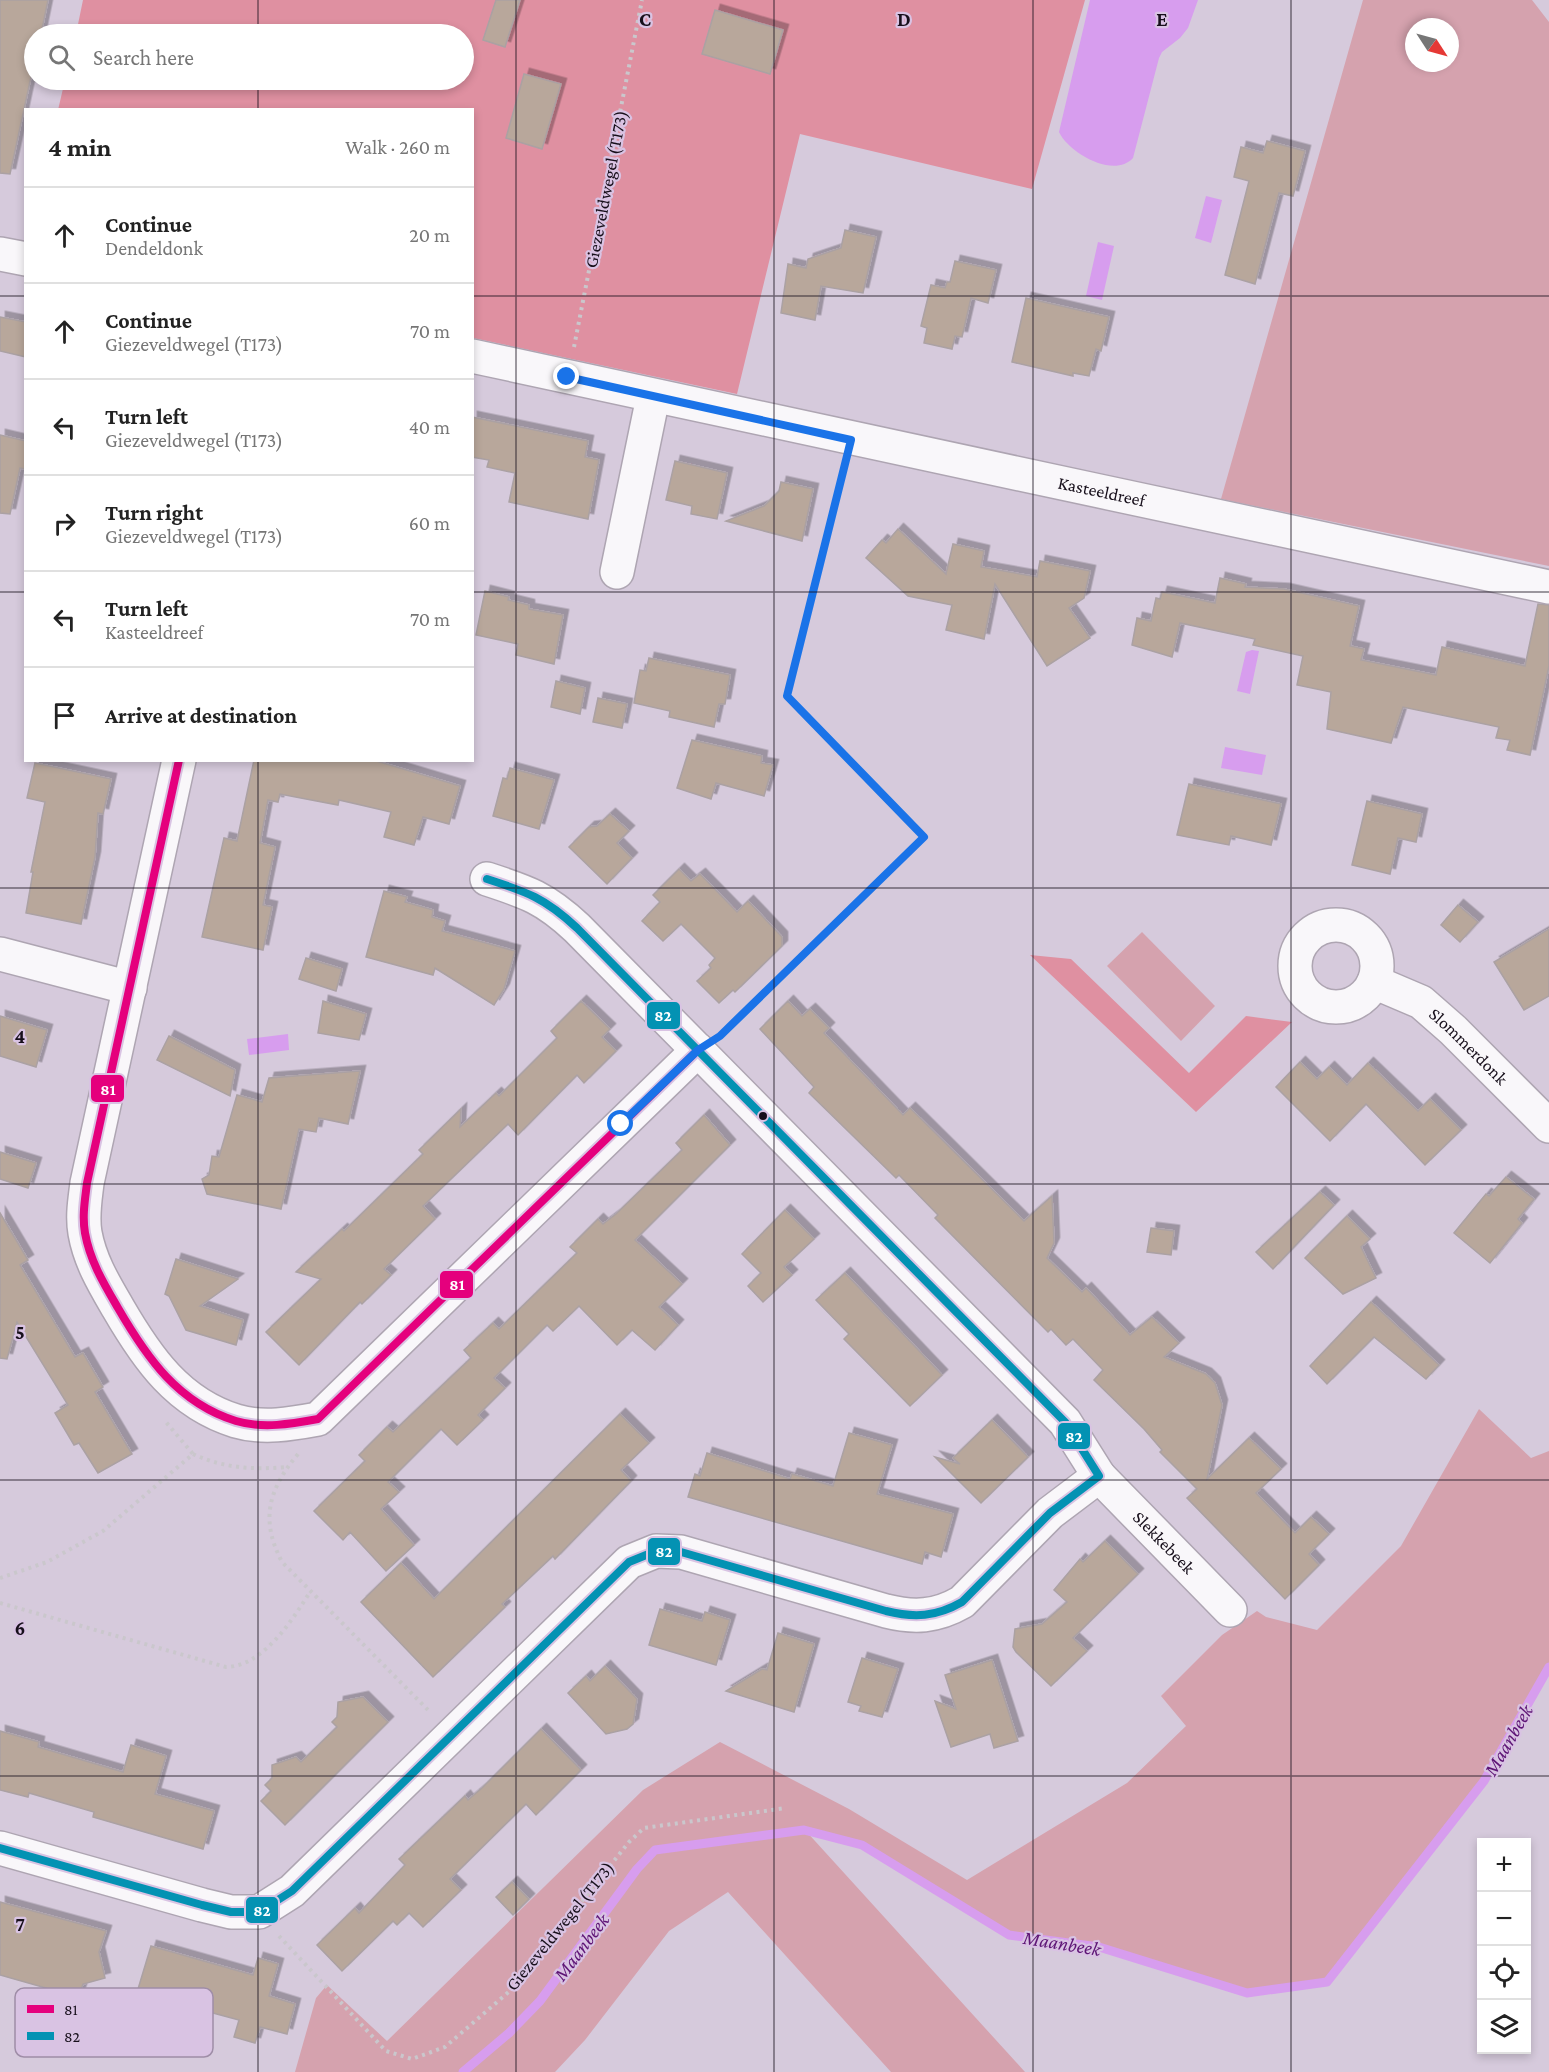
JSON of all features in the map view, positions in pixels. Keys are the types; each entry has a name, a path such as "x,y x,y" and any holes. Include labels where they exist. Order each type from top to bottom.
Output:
{"street":[{"path":"0,254 24,259"},
{"name":"Kasteeldreef","path":"474,356 653,398 1184,508 1549,587"},
{"path":"617,572 653,398"},
{"path":"179,762 87,1183 85,1232 99,1274 144,1353 167,1381 198,1404 237,1422 264,1425 318,1419 698,1050"},
{"name":"Slekkebeek","path":"487,879 528,892 552,904 1065,1422 1099,1476 1230,1610"},
{"path":"0,954 130,988"},
{"name":"Slommerdonk","path":"1374,982 1421,1002 1453,1030 1549,1126"},
{"path":"0,1848 202,1905 231,1912 259,1912 292,1891 629,1562 656,1551 681,1552 885,1611 920,1617 944,1611 962,1602 1050,1514 1099,1476"}],"path":[{"name":"Giezeveldwegel (T173)","path":"567,377 642,0"},
{"path":"698,1050 720,1036 924,837 787,696 851,440"},
{"path":"165,1419 193,1454 212,1463 257,1470 286,1467"},
{"path":"318,1419 306,1443 286,1467 269,1511 270,1539 282,1562 453,1736"},
{"path":"0,1578 47,1562 103,1531 193,1454"},
{"path":"0,1603 226,1667 242,1666 263,1650 292,1621 310,1592"},
{"name":"Giezeveldwegel (T173)","path":"259,1912 289,1948 387,2051 412,2060 445,2047 511,1990 628,1842 644,1828 786,1808"}],"shaded area":[{"path":"83,0 1085,0 1032,189 800,134 737,394 474,338 474,108 58,108 63,90 474,90 474,24 78,24"},
{"path":"1090,0 1198,0 1188,28 1180,38 1162,52 1159,58 1133,158 1125,164 1115,166 1104,165 1082,155 1064,140 1059,132"},
{"path":"1363,0 1532,0 1549,22 1549,566 1221,499"},
{"path":"1206,196 1222,200 1211,243 1195,238"},
{"path":"1098,242 1114,246 1102,300 1086,296"},
{"path":"1259,651 1250,694 1237,691 1246,652"},
{"path":"1225,747 1266,755 1262,775 1221,768"},
{"path":"1142,932 1215,1006 1181,1041 1107,966"},
{"path":"1030,955 1071,959 1189,1073 1246,1016 1292,1022 1196,1112"},
{"path":"288,1034 289,1050 249,1055 247,1039"},
{"path":"1479,1409 1531,1458 1549,1451 1549,1667 1484,1781 1327,1982 1247,1993 1099,1947 1009,1935 862,1845 805,1830 1025,2072 891,2072 728,1892 669,1931 585,2040 555,2072 295,2072 316,1998 327,1985 387,2041 643,1790 720,1742 849,1809 967,1880 1127,1783 1186,1726 1161,1696 1222,1635 1257,1611 1266,1617 1317,1630 1401,1546"}],"building":[{"path":"0,0 48,0 43,24 24,24 24,90 28,90 10,174 0,173"},
{"path":"496,0 520,0 505,47 483,40"},
{"path":"715,10 783,30 770,74 702,54"},
{"path":"524,74 561,84 542,149 506,138"},
{"path":"1267,141 1305,151 1293,196 1279,193 1255,284 1225,275 1249,181 1234,177 1241,147 1263,153"},
{"path":"845,230 876,237 863,293 821,286 815,320 781,313 788,264 806,268 808,259 841,248"},
{"path":"955,261 996,270 988,303 971,298 962,337 955,336 952,349 924,343 927,328 921,326 931,285 945,288 947,282 950,282"},
{"path":"1026,298 1109,317 1101,351 1096,349 1089,376 1073,373 1073,376 1012,362"},
{"path":"0,317 24,322 24,357 0,351"},
{"path":"474,417 588,441 585,457 599,460 588,519 509,502 515,473 487,467 489,460 474,457"},
{"path":"0,435 24,441 24,469 20,468 10,514 0,513"},
{"path":"675,461 727,473 717,519 691,514 692,506 666,500"},
{"path":"781,482 813,489 802,541 726,521 764,506 779,491"},
{"path":"898,529 946,574 953,544 984,551 981,567 1037,577 1040,561 1090,571 1084,598 1069,608 1090,638 1047,666 995,584 984,639 946,630 952,605 908,596 866,558 882,540 886,543"},
{"path":"1220,578 1246,584 1245,587 1284,589 1359,606 1350,646 1364,649 1361,660 1436,675 1442,647 1525,666 1538,604 1549,605 1549,666 1530,755 1507,750 1510,740 1496,738 1499,727 1403,707 1391,743 1327,729 1331,692 1297,685 1303,656 1253,645 1255,639 1180,623 1172,657 1132,645 1137,618 1151,621 1156,598 1160,599 1162,592 1215,603"},
{"path":"485,591 529,605 529,609 563,615 554,664 516,655 518,644 476,635"},
{"path":"649,658 730,675 725,704 719,704 714,727 669,717 670,711 634,703 640,670 646,671"},
{"path":"556,681 585,688 580,714 551,707"},
{"path":"598,698 627,704 622,728 593,722"},
{"path":"692,740 762,756 761,763 773,765 764,796 716,783 711,799 677,788"},
{"path":"254,762 380,762 460,786 449,824 423,817 414,845 384,837 391,812 339,800 338,805 280,794 278,802 268,800 260,843 275,847 263,905 272,907 263,950 202,937 224,838 237,841"},
{"path":"35,763 111,779 103,814 98,813 95,857 81,924 26,913 33,872 31,872 45,802 27,798"},
{"path":"510,768 554,780 539,829 493,816 503,778 507,779"},
{"path":"1189,784 1281,804 1271,845 1231,836 1229,845 1177,835"},
{"path":"1367,801 1422,814 1416,842 1398,838 1390,874 1352,865"},
{"path":"610,814 629,831 617,843 632,858 607,884 569,847 589,827 597,826"},
{"path":"679,869 691,881 700,874 737,912 748,901 782,937 782,946 735,992 733,990 719,1003 697,981 711,968 709,965 715,958 681,924 663,941 642,921 660,902 653,895"},
{"path":"384,891 407,897 405,902 433,910 432,917 445,921 442,931 515,951 504,989 494,1005 435,968 433,975 366,957"},
{"path":"1458,905 1478,922 1460,942 1441,925"},
{"path":"1549,929 1549,996 1524,1010 1494,962"},
{"path":"306,958 342,969 336,991 299,979"},
{"path":"323,1001 366,1014 359,1040 318,1033"},
{"path":"581,1001 610,1029 602,1037 616,1051 584,1083 577,1075 518,1135 508,1124 423,1206 435,1219 384,1269 391,1275 362,1304 360,1302 299,1365 266,1332 321,1279 296,1272 342,1229 344,1231 423,1154 419,1150 461,1109 460,1127 496,1093 499,1096 557,1038 551,1031"},
{"path":"788,1001 802,1016 810,1009 829,1028 824,1033 903,1115 910,1108 1024,1221 1052,1196 1054,1243 1047,1258 1082,1292 1086,1288 1130,1335 1152,1317 1179,1343 1164,1357 1206,1374 1215,1383 1222,1405 1207,1479 1249,1438 1281,1469 1256,1493 1295,1533 1311,1517 1329,1534 1309,1554 1319,1565 1285,1599 1187,1498 1197,1489 1160,1452 1162,1450 1144,1429 1094,1380 1103,1370 1073,1339 1066,1345 1051,1329 1048,1332 935,1218 938,1215 899,1175 896,1178 809,1093 814,1087 760,1029"},
{"path":"0,1016 47,1030 36,1067 0,1056"},
{"path":"169,1036 235,1070 230,1096 157,1060"},
{"path":"1300,1062 1317,1079 1329,1067 1347,1085 1368,1063 1418,1111 1430,1099 1461,1130 1425,1165 1366,1104 1330,1141 1276,1087"},
{"path":"360,1071 348,1124 319,1118 316,1132 299,1129 281,1209 207,1194 202,1179 209,1175 212,1156 219,1157 237,1095 262,1102 269,1078"},
{"path":"704,1115 730,1145 635,1240 682,1284 659,1307 678,1325 655,1350 632,1330 617,1345 579,1306 553,1331 547,1325 494,1378 505,1388 478,1415 483,1420 457,1445 441,1429 388,1482 399,1492 381,1509 414,1545 386,1571 350,1532 343,1540 314,1511 365,1461 359,1455 387,1427 393,1432 471,1358 464,1350 493,1323 499,1329 577,1253 570,1247 598,1219 603,1224 616,1214 682,1150 676,1143"},
{"path":"0,1152 36,1163 28,1188 0,1179"},
{"path":"1506,1177 1534,1199 1518,1219 1522,1223 1490,1263 1454,1233 1486,1194 1489,1196"},
{"path":"1320,1192 1334,1205 1273,1269 1256,1252"},
{"path":"785,1210 814,1239 784,1267 792,1275 763,1302 748,1286 761,1273 742,1254"},
{"path":"0,1213 28,1260 20,1265 75,1357 83,1353 103,1387 95,1392 132,1454 98,1473 79,1443 74,1445 55,1413 68,1405 17,1322 7,1359 0,1358"},
{"path":"1347,1216 1370,1239 1361,1247 1376,1278 1343,1294 1305,1258"},
{"path":"1151,1228 1174,1231 1171,1255 1147,1252"},
{"path":"176,1259 238,1279 200,1306 243,1320 236,1345 186,1330 169,1296 165,1294"},
{"path":"845,1273 942,1375 910,1406 844,1339 849,1334 816,1300"},
{"path":"1371,1302 1439,1365 1426,1379 1374,1337 1327,1384 1310,1366"},
{"path":"620,1414 649,1443 621,1470 631,1481 555,1559 553,1556 502,1604 505,1607 433,1677 361,1602 401,1563 434,1599"},
{"path":"992,1420 1028,1457 981,1503 935,1457 960,1464 953,1458"},
{"path":"849,1433 892,1445 877,1494 953,1514 941,1557 925,1552 922,1564 688,1497 695,1474 700,1476 707,1453 790,1479 792,1474 833,1486"},
{"path":"1105,1541 1138,1574 1073,1638 1087,1651 1051,1686 1016,1652 1013,1647 1015,1629 1042,1624 1067,1602 1054,1590 1080,1559 1083,1562"},
{"path":"660,1609 702,1621 705,1612 730,1620 716,1665 649,1645"},
{"path":"778,1633 814,1644 794,1712 726,1691 762,1669 767,1670"},
{"path":"862,1658 898,1669 882,1717 859,1711 861,1706 848,1702"},
{"path":"992,1660 1018,1741 994,1748 990,1734 951,1747 935,1701 956,1709 945,1675"},
{"path":"605,1666 637,1699 633,1724 627,1729 606,1734 568,1693 586,1676 590,1681"},
{"path":"363,1697 388,1722 285,1825 261,1801 271,1791 265,1785 272,1778 272,1765 296,1757 301,1762 337,1727 332,1722 337,1717 338,1702"},
{"path":"541,1729 581,1770 536,1815 526,1804 450,1879 461,1890 423,1927 409,1913 397,1925 393,1921 342,1971 317,1945 355,1908 359,1913 405,1865 399,1859 465,1796 468,1800 482,1788"},
{"path":"0,1731 39,1742 38,1747 123,1772 131,1745 166,1756 155,1794 214,1811 203,1849 93,1817 94,1812 29,1793 28,1797 0,1790"},
{"path":"512,1882 529,1899 513,1915 496,1897"},
{"path":"0,1902 106,1931 99,1952 105,1978 83,1984 82,1988 46,1988 0,1975"},
{"path":"151,1946 253,1975 258,1958 278,1964 269,1996 295,2004 287,2034 260,2027 255,2043 234,2037 239,2020 213,2013 213,1988 138,1988"}],"waterway":[{"name":"Maanbeek","path":"463,2072 509,2033 540,2001 637,1869 655,1850 804,1830 862,1845 1009,1935 1099,1947 1247,1993 1327,1982 1484,1781 1549,1667"}],"transit line":[{"name":"81","path":"179,762 87,1183 84,1220 87,1243 98,1272 141,1344 153,1361 181,1391 215,1413 256,1425 287,1424 318,1419 698,1050"},
{"name":"82","path":"0,1848 202,1905 231,1912 259,1912 292,1891 629,1562 656,1551 681,1552 886,1611 906,1615 925,1615 943,1611 962,1602 1050,1513 1099,1476 1065,1422 577,928 535,897 487,879"}],"route":[{"path":"567,377 653,398 851,440 787,696 924,837 720,1036 698,1050 621,1124"}]}
